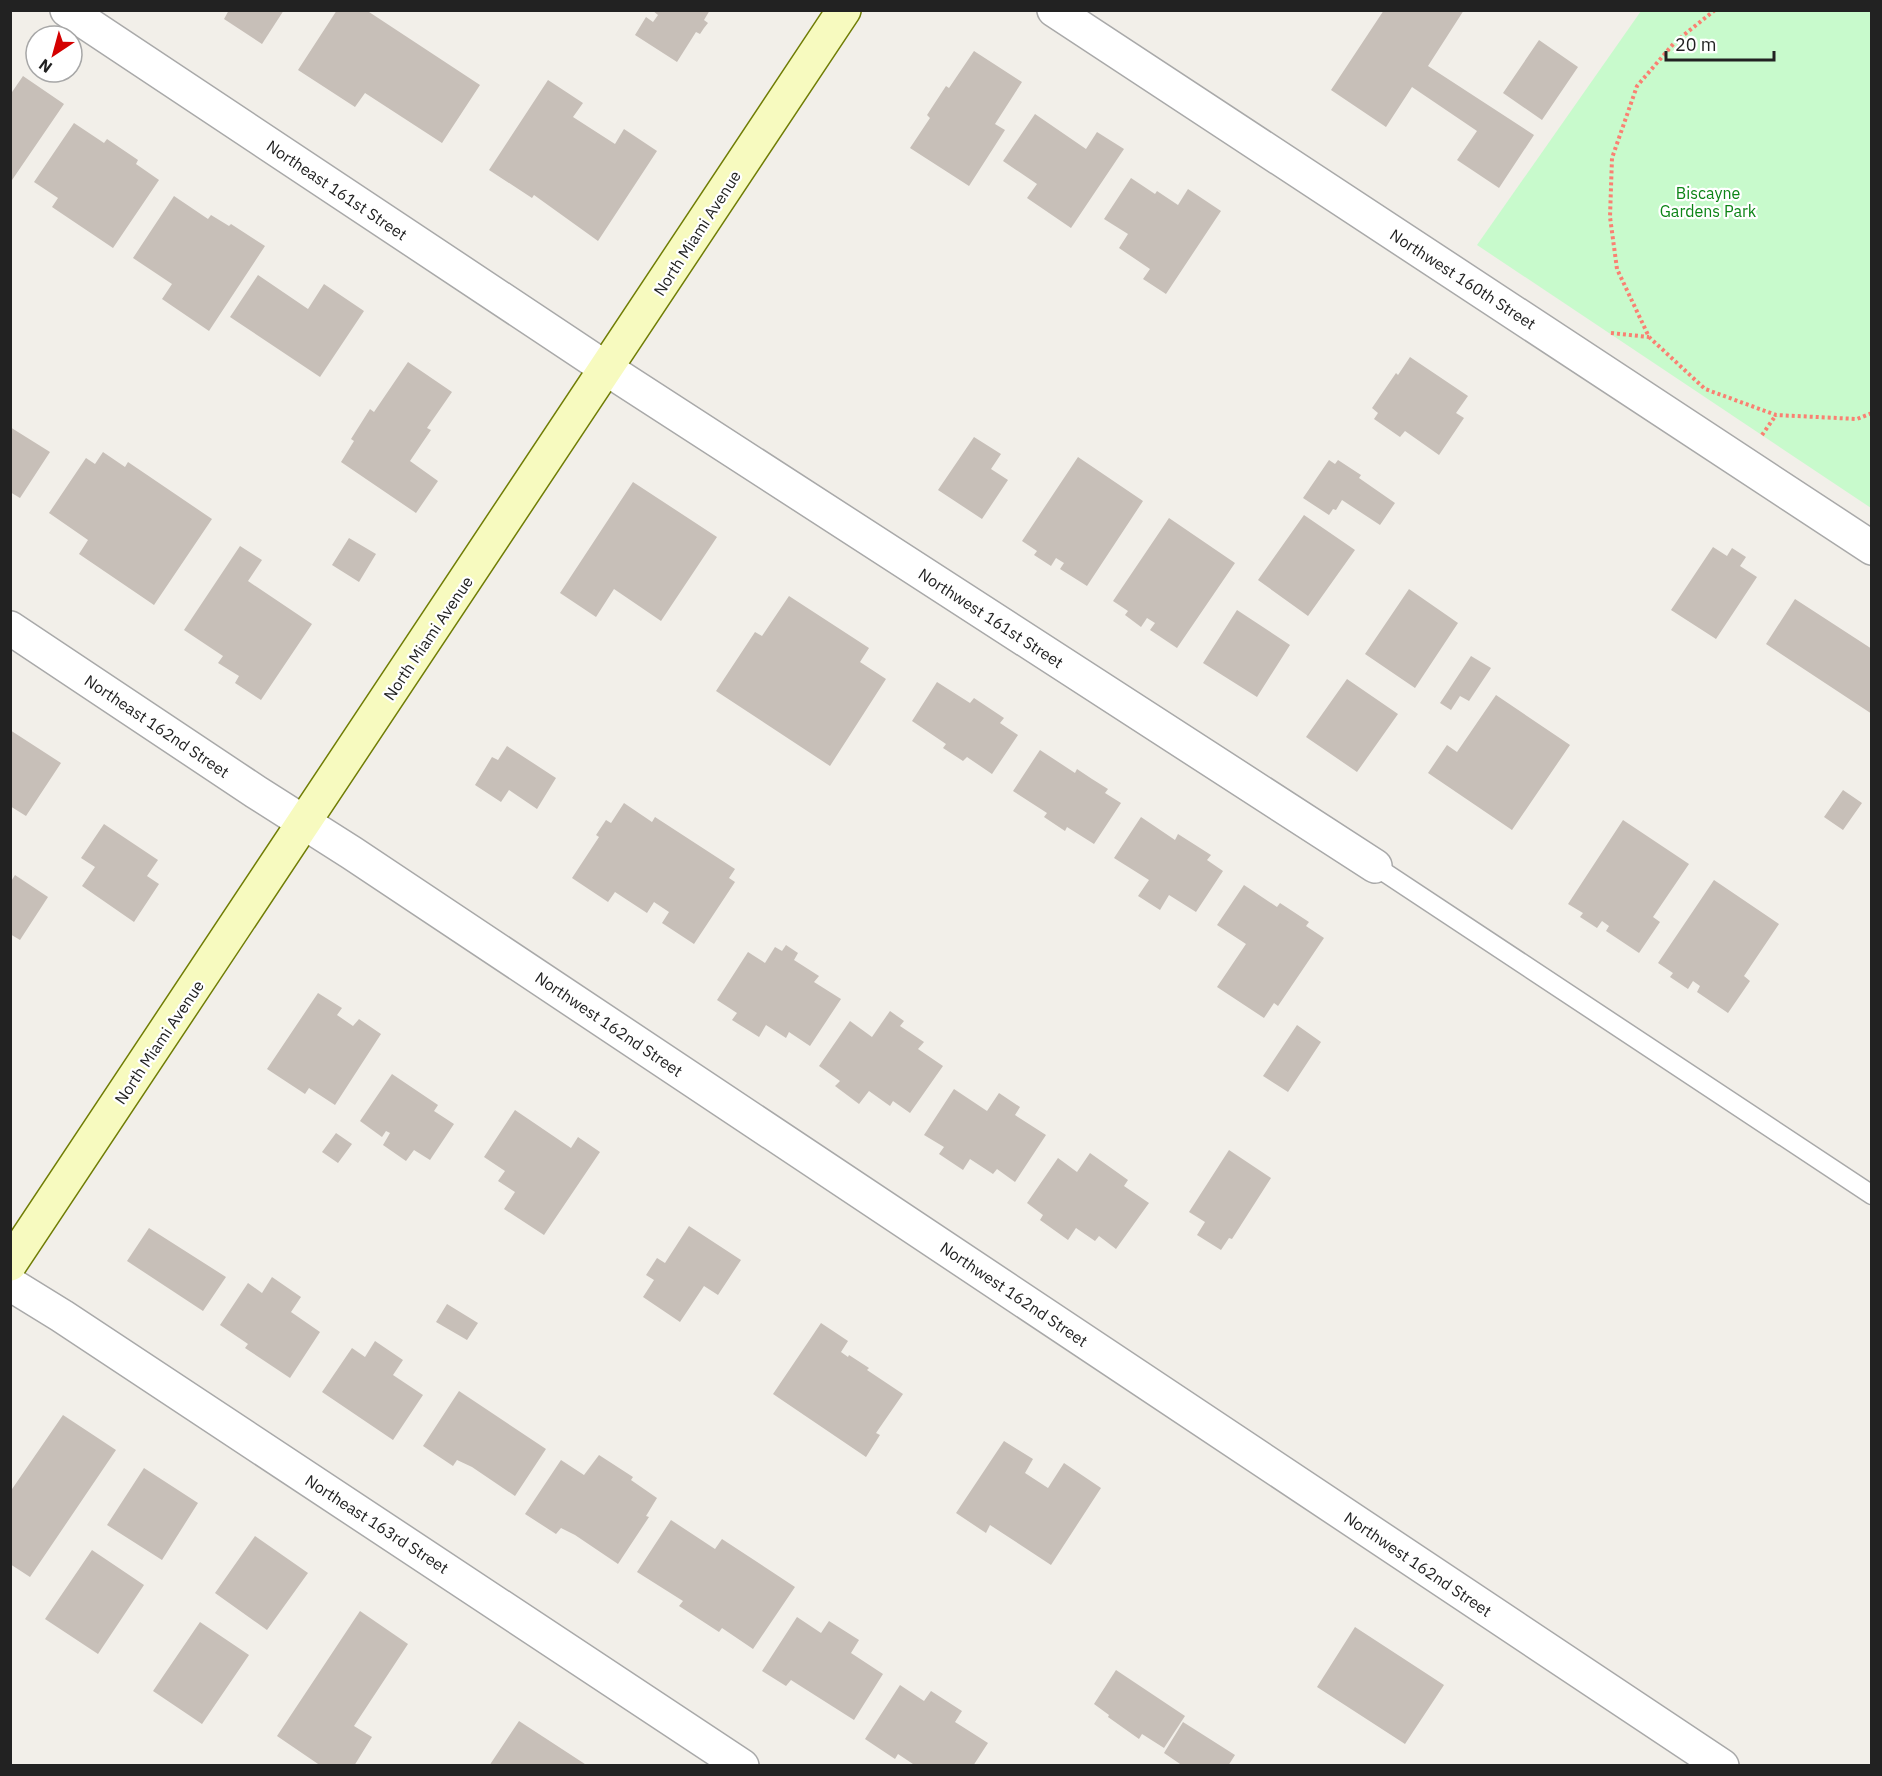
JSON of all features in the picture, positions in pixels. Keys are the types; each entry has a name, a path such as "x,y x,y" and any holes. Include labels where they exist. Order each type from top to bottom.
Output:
{"street":[{"name":"Northeast 161st Street","path":"67,10 607,369"},
{"name":"North Miami Avenue","path":"10,1264 844,10"},
{"name":"Northwest 160th Street","path":"1054,10 1872,548"},
{"name":"Northwest 161st Street","path":"607,369 1375,866"},
{"name":"Northeast 162nd Street","path":"10,628 305,823"},
{"name":"Northwest 162nd Street","path":"305,823 1722,1766"},
{"name":"Northeast 163rd Street","path":"10,1284 62,1316 742,1766"}],"lane":[{"path":"1375,866 1872,1195"}],"path":[{"path":"1715,10 1675,42 1637,86 1612,158 1610,218 1617,269 1649,337 1705,389 1776,415 1857,419 1872,413"},
{"path":"1864,416 1872,418"}],"green space":[{"name":"Biscayne Gardens Park","path":"1641,11 1871,11 1871,508 1477,245"}],"building":[{"path":"229,10 284,10 262,44 224,19"},
{"path":"337,10 366,10 480,85 442,143 365,93 355,107 298,70"},
{"path":"652,10 710,10 704,20 708,23 700,34 696,32 677,62 635,35 646,17 653,22 658,15"},
{"path":"1384,10 1464,10 1428,66 1534,135 1499,188 1457,160 1477,131 1412,87 1386,127 1331,90"},
{"path":"1539,40 1578,67 1542,120 1503,93"},
{"path":"974,51 1022,82 995,124 1005,130 969,186 910,148 930,118 927,115 946,86 949,88"},
{"path":"23,76 24,84 35,84 64,104 10,183 10,95"},
{"path":"548,80 583,103 573,117 615,144 624,129 657,151 598,241 534,195 532,198 489,170"},
{"path":"1035,114 1086,149 1097,132 1124,149 1071,228 1027,198 1037,184 1003,161"},
{"path":"74,123 104,143 107,139 138,160 136,164 159,180 113,248 52,207 58,198 34,182"},
{"path":"1131,178 1155,194 1157,191 1178,205 1188,189 1221,211 1166,294 1143,279 1150,269 1119,248 1128,234 1104,219"},
{"path":"174,196 208,219 211,215 229,226 231,224 265,246 209,331 162,299 172,284 133,258"},
{"path":"258,275 308,309 324,284 364,311 320,377 230,317"},
{"path":"1410,357 1468,396 1456,413 1464,418 1439,455 1405,431 1400,437 1374,419 1378,413 1372,408"},
{"path":"408,362 452,392 427,428 431,430 410,461 438,481 416,513 341,462 354,441 351,439 370,409 374,412"},
{"path":"10,427 50,452 20,498 10,492"},
{"path":"974,437 1001,454 991,469 1008,480 982,519 938,490"},
{"path":"103,452 125,467 128,462 212,519 154,605 79,554 88,540 49,513 86,458 95,464"},
{"path":"1078,457 1143,501 1087,586 1060,569 1064,563 1056,558 1051,566 1034,555 1037,551 1022,541"},
{"path":"1329,460 1335,464 1338,460 1361,475 1359,478 1395,503 1380,525 1342,500 1336,510 1333,509 1329,515 1303,498"},
{"path":"633,482 717,537 661,621 614,589 596,617 560,593"},
{"path":"1304,515 1355,550 1308,616 1258,580"},
{"path":"1169,518 1235,563 1177,648 1150,630 1155,623 1147,618 1141,627 1125,615 1128,611 1113,601"},
{"path":"349,538 376,554 359,582 332,565"},
{"path":"240,546 262,560 248,581 312,624 261,700 235,683 239,676 218,663 223,656 184,630"},
{"path":"1713,547 1727,556 1732,548 1746,557 1740,566 1757,577 1716,639 1671,610"},
{"path":"1409,589 1458,623 1415,688 1365,654"},
{"path":"789,596 869,648 860,662 886,679 830,766 716,691 755,632 762,636"},
{"path":"1795,599 1872,649 1872,714 1766,644"},
{"path":"1237,610 1290,645 1257,697 1203,663"},
{"path":"1471,656 1491,668 1469,701 1460,696 1451,710 1440,703"},
{"path":"1347,679 1398,714 1357,772 1306,737"},
{"path":"937,682 970,703 974,698 1004,718 1000,723 1018,735 992,774 967,757 963,761 943,748 946,744 912,721"},
{"path":"1496,695 1570,745 1512,830 1428,773 1447,745 1457,752"},
{"path":"10,730 61,763 26,816 10,806"},
{"path":"507,746 556,778 537,809 509,790 501,802 475,785 492,757 498,760"},
{"path":"1040,750 1075,773 1077,769 1108,789 1105,793 1121,803 1094,844 1067,827 1065,831 1044,817 1047,813 1013,791"},
{"path":"1843,790 1862,803 1843,830 1824,817"},
{"path":"624,803 652,822 655,817 735,869 729,878 735,882 694,944 662,923 669,912 654,902 647,913 615,892 608,902 572,878 599,837 596,835 606,820 611,823"},
{"path":"1141,817 1175,840 1178,834 1211,855 1207,860 1223,871 1196,912 1169,895 1160,910 1138,896 1149,880 1114,858"},
{"path":"1623,820 1689,864 1653,917 1660,922 1639,953 1606,931 1609,926 1602,921 1597,928 1580,917 1583,913 1568,904"},
{"path":"104,824 158,860 147,876 159,884 134,922 82,886 95,867 81,858"},
{"path":"15,875 48,897 20,940 10,934 10,883"},
{"path":"1714,880 1779,924 1744,976 1750,981 1728,1013 1697,992 1700,986 1693,981 1688,989 1670,977 1673,973 1658,963"},
{"path":"1244,885 1277,907 1280,903 1309,922 1306,926 1324,938 1278,1006 1274,1003 1264,1018 1217,987 1246,944 1217,925"},
{"path":"786,945 798,953 794,960 819,976 814,982 841,999 810,1046 789,1032 786,1038 766,1025 759,1037 732,1020 737,1013 717,1000 748,952 765,963 775,947 782,951"},
{"path":"318,993 342,1008 337,1015 353,1026 359,1019 381,1034 335,1105 309,1088 305,1094 267,1069"},
{"path":"890,1011 904,1021 900,1026 924,1042 918,1049 943,1066 910,1113 893,1101 890,1106 869,1091 859,1104 835,1086 840,1081 819,1066 850,1021 872,1037"},
{"path":"1297,1025 1321,1042 1288,1092 1263,1076"},
{"path":"392,1074 438,1105 434,1111 454,1124 430,1160 414,1150 406,1161 383,1145 390,1133 386,1131 382,1137 360,1121"},
{"path":"954,1089 987,1111 999,1093 1020,1107 1015,1115 1046,1135 1015,1182 997,1169 993,1174 970,1159 963,1170 939,1154 944,1147 924,1135"},
{"path":"515,1110 571,1148 578,1137 600,1152 544,1235 504,1209 515,1192 498,1181 505,1171 484,1157"},
{"path":"336,1133 352,1144 338,1163 322,1152"},
{"path":"1229,1150 1271,1178 1232,1239 1229,1238 1221,1250 1197,1235 1205,1222 1189,1212"},
{"path":"1090,1153 1128,1180 1124,1186 1149,1203 1116,1249 1099,1236 1095,1241 1076,1228 1068,1240 1040,1220 1043,1215 1027,1203 1058,1158 1077,1172"},
{"path":"689,1226 741,1260 718,1295 704,1286 680,1322 643,1297 654,1280 646,1275 657,1258 665,1263"},
{"path":"149,1228 226,1277 203,1311 127,1261"},
{"path":"272,1277 301,1297 291,1312 320,1332 290,1378 245,1348 248,1344 220,1325 248,1283 262,1293"},
{"path":"447,1304 478,1323 467,1340 436,1322"},
{"path":"821,1323 848,1341 841,1352 869,1368 867,1370 903,1394 876,1433 880,1435 866,1457 773,1394"},
{"path":"375,1341 403,1360 393,1375 423,1395 393,1440 322,1392 352,1348 365,1357"},
{"path":"459,1391 546,1449 515,1496 472,1467 457,1460 453,1466 423,1446"},
{"path":"63,1415 116,1450 30,1577 10,1564 10,1492"},
{"path":"1004,1441 1033,1459 1025,1473 1048,1488 1064,1463 1101,1488 1051,1565 990,1525 986,1533 956,1513"},
{"path":"599,1455 633,1477 631,1480 657,1498 646,1516 649,1517 618,1564 575,1535 561,1528 556,1534 525,1514 561,1460 584,1475"},
{"path":"144,1468 198,1503 162,1560 107,1525"},
{"path":"671,1520 715,1549 722,1539 795,1587 753,1649 722,1628 719,1632 679,1606 683,1601 637,1572"},
{"path":"255,1536 308,1573 267,1630 215,1593"},
{"path":"92,1550 144,1585 98,1654 45,1619"},
{"path":"360,1611 408,1644 354,1726 372,1737 354,1766 321,1766 277,1736"},
{"path":"797,1617 821,1633 829,1621 859,1640 851,1653 883,1674 854,1720 791,1680 786,1686 762,1671"},
{"path":"200,1622 249,1655 202,1724 153,1691"},
{"path":"1355,1627 1444,1685 1405,1744 1317,1687"},
{"path":"1116,1670 1185,1716 1164,1748 1142,1734 1139,1739 1094,1704"},
{"path":"900,1685 924,1701 931,1691 962,1711 955,1722 988,1743 973,1766 916,1766 898,1754 895,1759 865,1739"},
{"path":"519,1721 588,1766 489,1766"},
{"path":"1183,1722 1235,1755 1228,1766 1183,1766 1164,1753"}]}
